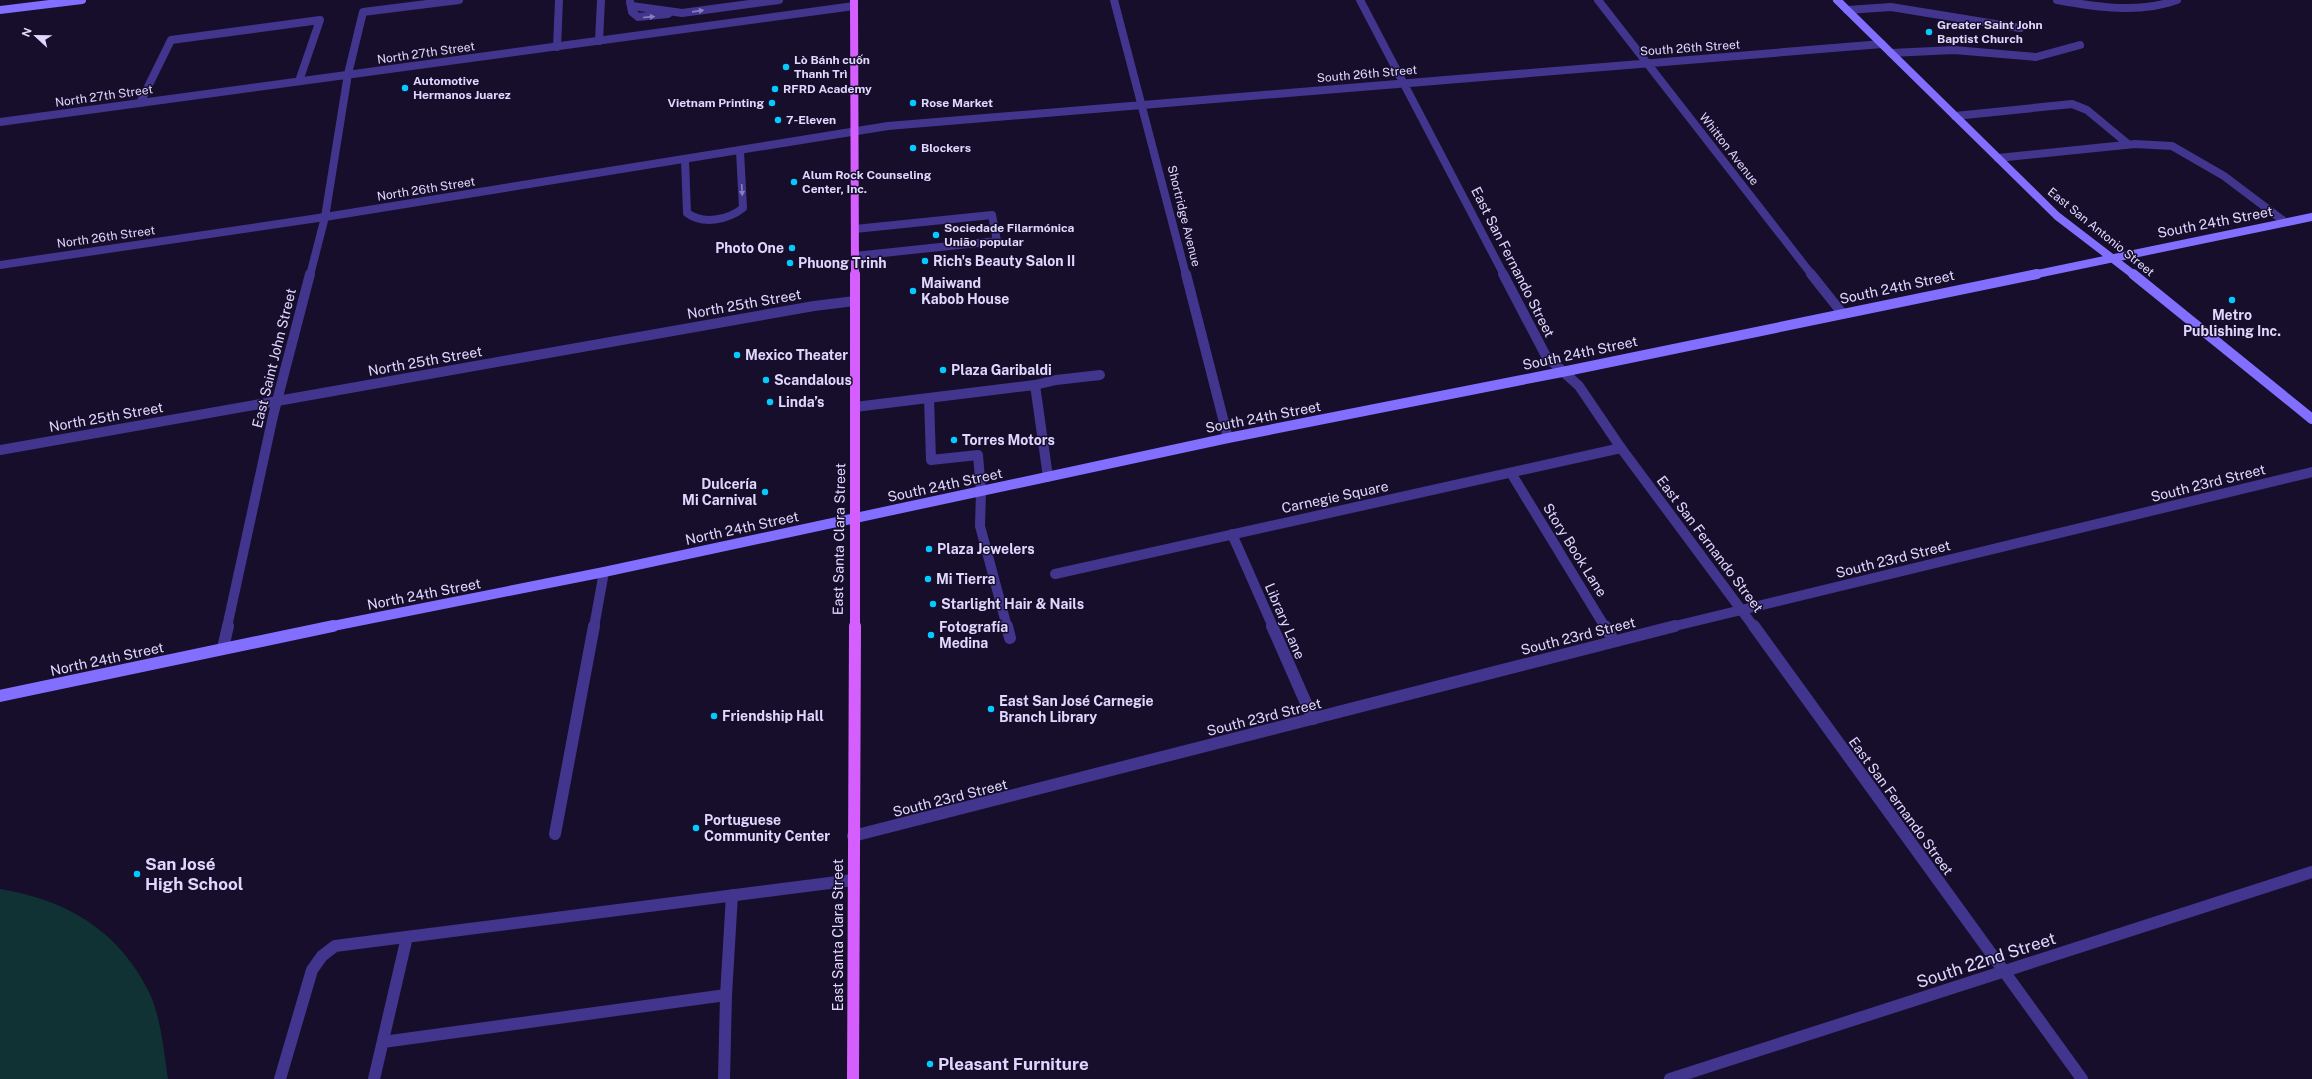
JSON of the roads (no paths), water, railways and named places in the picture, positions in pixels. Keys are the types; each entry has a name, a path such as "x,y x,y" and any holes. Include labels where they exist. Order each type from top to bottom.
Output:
{"main road":[{"path":"0,10 82,0"},
{"name":"East San Antonio Street","path":"1837,0 2057,216 2112,257 2312,418"},
{"name":"East Santa Clara Street","path":"853,1079 855,407 854,3"},
{"name":"South 24th Street","path":"854,519 1228,438 1562,372 2112,257 2312,217"},
{"name":"North 24th Street","path":"0,696 223,648 604,572 854,519"}],"street":[{"name":"East Saint John Street","path":"223,648 277,400 325,217 348,74 363,12 459,0"},
{"path":"557,47 559,0"},
{"path":"599,41 601,0"},
{"path":"675,13 630,3 632,12 638,17 675,13 779,0"},
{"name":"Shortridge Avenue","path":"1114,0 1143,105 1228,438"},
{"name":"East San Fernando Street","path":"1360,0 1546,356 1579,386 1621,448 1742,610 2003,973 2082,1079"},
{"name":"Whitton Avenue","path":"1598,0 1842,313"},
{"path":"2057,0 2096,7 2149,6 2177,0"},
{"name":"North 27th Street","path":"0,122 557,47 854,3"},
{"path":"1847,10 1891,6 2020,28"},
{"path":"140,103 171,40 320,20 299,81"},
{"name":"South 26th Street","path":"855,131 888,126 1404,82 1882,44"},
{"path":"1891,53 1954,50 2036,57 2080,45"},
{"path":"1955,116 2068,104 2078,105 2087,110 2128,144"},
{"name":"North 26th Street","path":"0,265 325,217 685,160 855,131"},
{"path":"1998,158 2128,144 2165,145 2179,149 2224,176 2285,222"},
{"path":"685,160 687,213 690,217 698,219 731,216 743,208 740,151"},
{"path":"855,229 992,215 997,241 855,256"},
{"name":"North 25th Street","path":"0,450 814,306 855,301"},
{"path":"855,407 1035,385 1056,380 1100,375"},
{"path":"1035,385 1048,477"},
{"path":"929,398 931,460 978,455 981,491 980,526 1010,638"},
{"name":"Carnegie Square","path":"1055,574 1621,448"},
{"name":"South 23rd Street","path":"853,836 1614,641 2312,472"},
{"name":"Story Book Lane","path":"1511,473 1614,641"},
{"name":"Library Lane","path":"1232,534 1313,719"},
{"path":"555,834 604,572"},
{"name":"South 22nd Street","path":"1670,1079 2003,973 2312,872"},
{"path":"280,1079 315,963 335,946 853,880"},
{"path":"724,1079 726,995 732,895"},
{"path":"374,1079 407,937"},
{"path":"383,1042 726,995"}],"place":[{"name":"Greater Saint John Baptist Church","path":"1929,32"},
{"name":"Lò Bánh cuốn Thanh Trì","path":"786,67"},
{"name":"Automotive Hermanos Juarez","path":"405,88"},
{"name":"RFRD Academy","path":"775,89"},
{"name":"Vietnam Printing","path":"772,103"},
{"name":"Rose Market","path":"913,103"},
{"name":"7-Eleven","path":"778,120"},
{"name":"Blockers","path":"913,148"},
{"name":"Alum Rock Counseling Center, Inc.","path":"794,182"},
{"name":"Sociedade Filarmónica União popular","path":"936,235"},
{"name":"Photo One","path":"792,248"},
{"name":"Rich's Beauty Salon II","path":"925,261"},
{"name":"Phuong Trinh","path":"790,263"},
{"name":"Maiwand Kabob House","path":"913,291"},
{"name":"Metro Publishing Inc.","path":"2232,300"},
{"name":"Mexico Theater","path":"737,355"},
{"name":"Plaza Garibaldi","path":"943,370"},
{"name":"Scandalous","path":"766,380"},
{"name":"Linda’s","path":"770,402"},
{"name":"Torres Motors","path":"954,440"},
{"name":"Dulcería Mi Carnival","path":"765,492"},
{"name":"Plaza Jewelers","path":"929,549"},
{"name":"Mi Tierra","path":"928,579"},
{"name":"Starlight Hair & Nails","path":"933,604"},
{"name":"Fotografía Medina","path":"931,635"},
{"name":"East San José Carnegie Branch Library","path":"991,709"},
{"name":"Friendship Hall","path":"714,716"},
{"name":"Portuguese Community Center","path":"696,828"},
{"name":"San José High School","path":"137,874"},
{"name":"Pleasant Furniture","path":"930,1064"}]}
